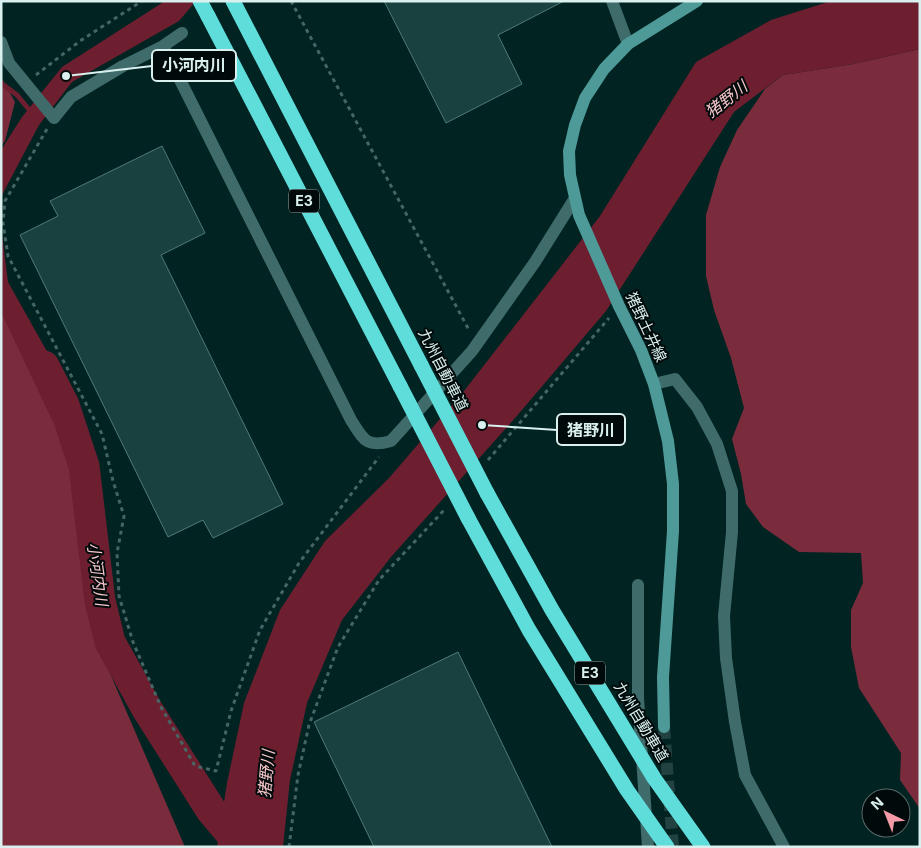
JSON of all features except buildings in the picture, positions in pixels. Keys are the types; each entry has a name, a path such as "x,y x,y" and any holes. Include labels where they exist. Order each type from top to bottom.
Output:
{"highway":[{"name":"E3","path":"200,1 468,518 529,630 627,790 667,847"},
{"name":"九州自動車道","path":"233,1 487,493 552,610 654,778 703,847"}],"main road":[{"name":"猪野土井線","path":"664,727 663,677 672,541 673,484 668,441 654,384 641,350 619,306 579,215 570,175 569,151 575,125 585,98 604,69 628,44 697,1"}],"street":[{"path":"612,1 628,44"},
{"path":"1,42 9,64 54,118 71,97 123,66 163,46 182,33"},
{"path":"163,46 351,420 364,439 377,445 391,441 458,368 535,262 575,198"},
{"path":"654,384 675,379 697,407 717,444 732,490 732,532 724,616 726,658 735,722 746,775 784,847"},
{"path":"638,584 638,698 648,847"}],"path":[{"path":"26,83 80,41 142,1"},
{"path":"290,1 477,344"},
{"path":"54,118 6,201 3,223 8,256 102,434 113,481 124,516 117,553 119,596 133,642 161,707 195,766 216,771 232,711 260,630 299,563 391,441"},
{"path":"483,465 619,306"},
{"path":"289,847 298,775 308,725 338,647 379,580 451,502"}],"shaded area":[{"path":"920,49 920,809 911,796 911,788 906,788 900,780 901,753 859,688 851,647 851,610 863,583 861,553 799,552 763,527 746,504 732,439 744,408 731,358 714,310 706,276 706,215 720,167 737,130 765,89 783,75 853,64"},
{"path":"1,77 15,102 5,141 1,146"},
{"path":"1,295 57,412 78,508 81,567 96,641 185,847 1,847"}],"water":[{"path":"165,1 196,1 179,21 72,82 39,125 1,197 1,150 22,117 62,67"},
{"path":"831,1 920,1 920,49 853,64 783,75 734,112 606,311 516,417 391,557 342,620 307,703 290,780 283,847 217,847 227,783 244,703 280,610 325,541 389,478 464,391 600,216 696,62 771,20"},
{"path":"1,226 8,282 72,396 52,420 1,312"}],"waterway":[{"path":"1,83 17,95 31,112"},
{"name":"小河内川","path":"44,366 64,405 84,466 100,601 110,642 147,709 211,810 245,847"}],"tunnel":[{"path":"664,727 673,847"}],"place":[{"name":"小河内川","path":"66,76"},
{"name":"猪野川","path":"482,425"}]}
